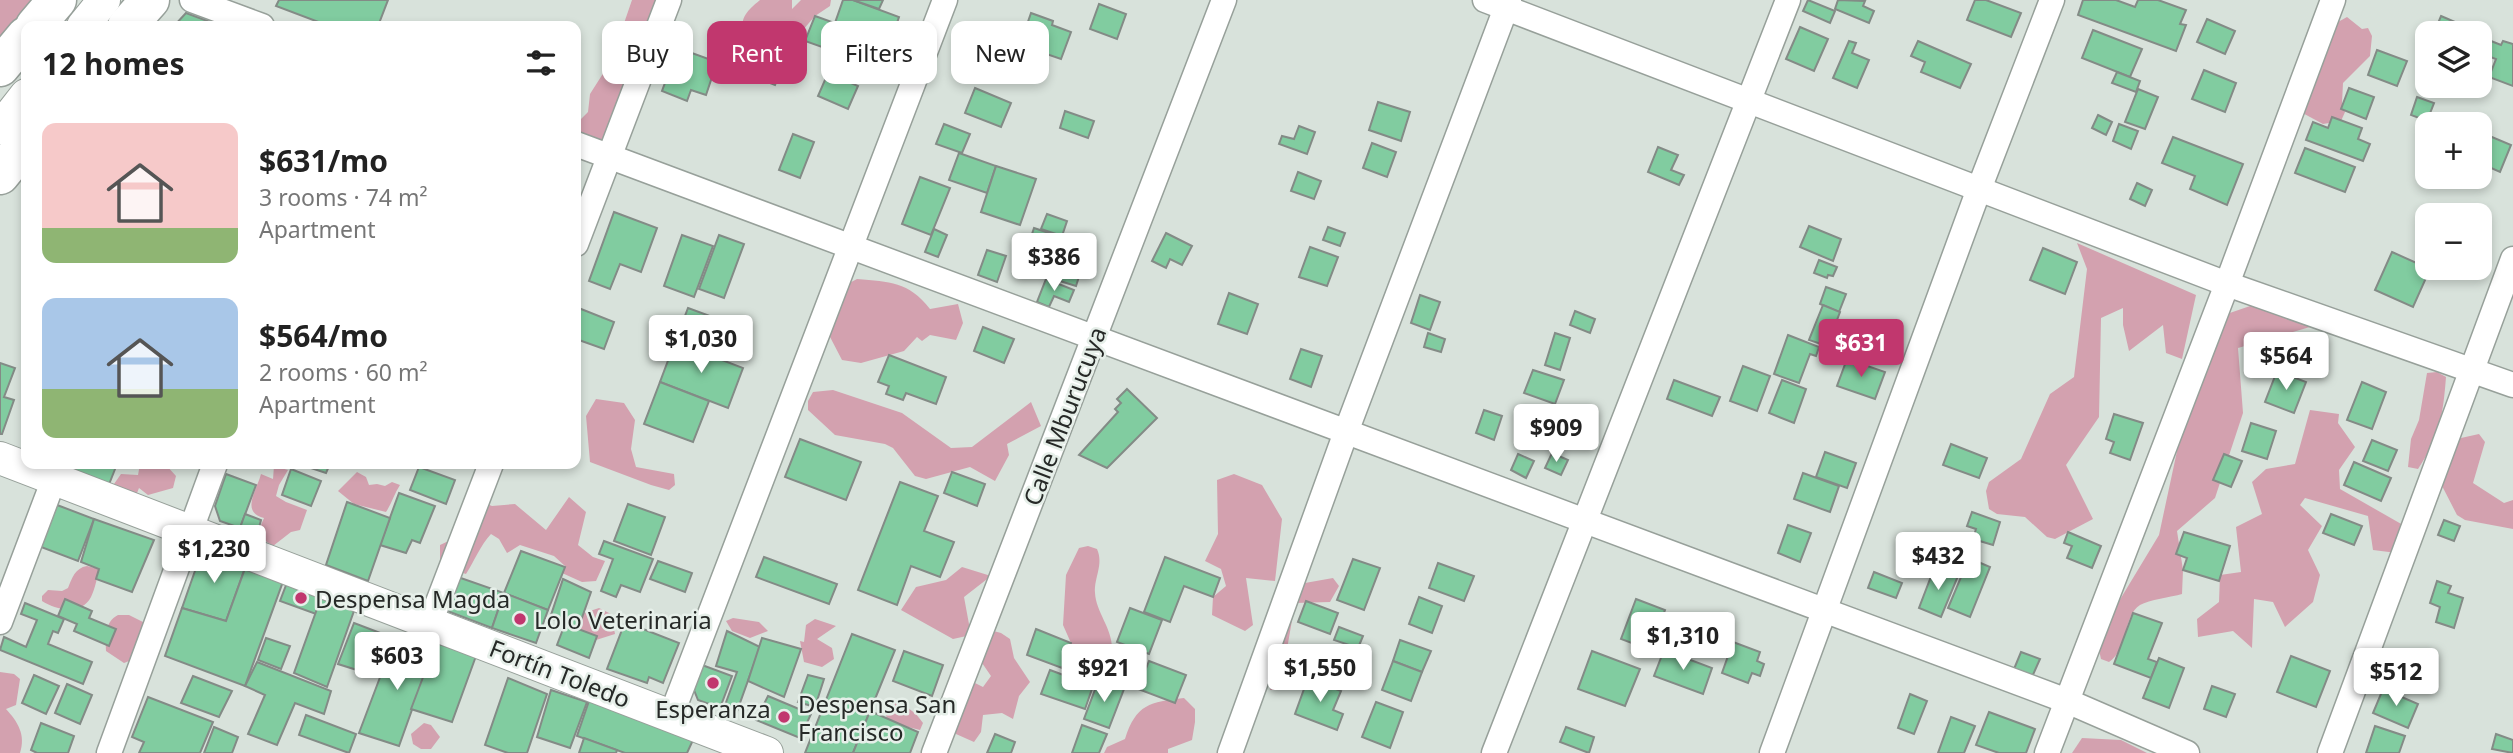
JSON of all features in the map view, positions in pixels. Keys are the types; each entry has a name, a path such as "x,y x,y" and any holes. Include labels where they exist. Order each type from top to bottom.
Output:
{"highway":[{"path":"39,21 57,0"},
{"path":"131,21 150,0"},
{"path":"0,67 21,42"},
{"path":"0,175 21,149"}],"street":[{"path":"87,21 104,0"},
{"path":"192,0 249,21"},
{"path":"581,231 669,0"},
{"path":"671,716 945,0"},
{"name":"Calle Mburucuya","path":"934,753 1224,0"},
{"path":"1494,753 1788,0"},
{"path":"1772,753 1979,189 2052,0"},
{"path":"2047,753 2228,284 2333,0"},
{"path":"1230,753 1500,3 2228,284 2513,385"},
{"path":"0,128 21,101"},
{"path":"581,146 2067,701 2187,753"},
{"path":"2330,753 2513,259"},
{"name":"Fortín Toledo","path":"0,458 21,466"},
{"name":"Fortín Toledo","path":"28,469 767,753"},
{"path":"109,753 213,469"},
{"path":"430,623 489,469"},
{"path":"0,622 54,479"}],"shaded area":[{"path":"0,0 30,0 31,8 24,21 21,21 21,27 0,67"},
{"path":"632,0 667,0 659,21 625,21"},
{"path":"760,0 792,0 792,9 801,0 831,0 830,6 807,25 807,21 743,21 748,11"},
{"path":"2347,17 2362,29 2368,28 2372,36 2370,56 2343,83 2342,103 2345,112 2341,121 2323,124 2297,110 2338,22"},
{"path":"602,75 602,84 637,84 615,145 581,142 581,119 588,112 590,94"},
{"path":"2077,243 2196,295 2182,359 2166,353 2163,325 2129,351 2123,325 2123,308 2101,318 2099,417 2066,465 2093,519 2055,539 2047,537 2025,517 1997,514 1989,509 1986,491 1989,482 2021,459 2050,394 2074,377 2087,269"},
{"path":"857,279 889,282 906,288 930,309 958,304 963,323 956,340 930,335 922,341 917,337 904,351 861,363 842,360 829,335 840,288"},
{"path":"2253,305 2309,318 2310,327 2238,348 2243,413 2215,498 2177,531 2183,570 2182,594 2140,605 2131,617 2115,657 2109,662 2101,659 2097,641 2101,631 2159,535 2188,400 2224,315"},
{"path":"2437,372 2446,377 2439,425 2418,469 2408,467 2411,439 2419,420 2427,373"},
{"path":"833,390 902,413 951,448 972,447 1031,402 1041,426 1007,444 1009,455 995,481 970,467 926,479 915,476 893,448 885,444 835,435 808,410 808,401 813,392"},
{"path":"596,399 624,403 635,420 631,449 636,467 674,474 675,485 669,490 590,462 586,416"},
{"path":"2310,410 2339,414 2338,423 2355,447 2339,470 2340,489 2403,525 2405,554 2373,550 2368,516 2305,498 2300,505 2322,526 2308,550 2320,575 2313,602 2285,627 2273,602 2254,599 2252,648 2233,631 2198,637 2197,619 2219,602 2220,575 2241,572 2236,527 2262,514 2252,482 2266,469 2295,464"},
{"path":"2479,434 2485,442 2473,483 2504,503 2513,500 2513,529 2465,520 2457,515 2439,480 2446,452 2461,438"},
{"path":"139,469 170,469 176,476 173,488 148,495 139,488 135,498 107,494 121,474 138,475"},
{"path":"274,469 288,470 276,496 307,510 300,530 291,532 273,546 261,538 264,518 257,515 251,506 261,474 273,479"},
{"path":"357,472 366,477 369,485 385,486 392,482 400,485 386,512 354,504 338,491"},
{"path":"1234,474 1262,485 1282,519 1275,581 1246,578 1253,625 1245,631 1212,615 1213,597 1226,586 1221,569 1205,561 1218,534 1217,480"},
{"path":"469,497 492,506 515,504 546,530 569,497 586,512 578,545 593,557 605,561 596,581 582,582 562,573 565,566 554,556 520,545 507,553 499,539 491,534 466,574 440,565 440,545 455,538"},
{"path":"1088,546 1097,549 1099,555 1095,593 1112,648 1092,670 1074,661 1071,643 1063,625 1066,575 1079,548"},
{"path":"87,566 99,569 94,591 87,603 68,610 42,601 42,596 48,590 62,591 68,588 77,571"},
{"path":"962,567 991,576 964,597 971,635 953,639 901,610 916,587 946,580"},
{"path":"1333,578 1339,586 1330,602 1295,603 1287,649 1299,664 1287,689 1270,690 1276,673 1264,648 1305,583"},
{"path":"599,608 611,614 615,634 596,640 582,636 575,616"},
{"path":"118,615 129,615 147,624 144,655 124,663 106,651 108,626"},
{"path":"733,618 759,622 768,631 750,638 732,631 726,621"},
{"path":"815,619 836,626 817,639 832,648 834,659 822,667 804,662 800,641 804,642 806,625"},
{"path":"986,629 1010,639 1014,658 1030,682 1019,696 1013,719 1002,713 983,715 981,732 974,742 956,734 956,726 969,680 983,687 991,676 971,647"},
{"path":"0,672 14,674 20,679 16,705 6,709 20,729 20,753 0,753"},
{"path":"1184,698 1195,709 1192,740 1168,749 1168,753 1104,753 1107,747 1125,739 1134,718 1146,707 1162,701"},
{"path":"900,702 923,723 920,730 887,719 885,711 890,703"},
{"path":"424,723 431,725 440,737 431,749 421,749 413,744 411,734"},
{"path":"2082,738 2121,740 2147,753 2072,753"}],"building":[{"path":"279,0 388,0 380,21 316,21 276,6"},
{"path":"843,0 853,0 899,17 898,21 836,21"},
{"path":"853,0 883,0 879,9"},
{"path":"1808,0 1835,11 1830,23 1803,11"},
{"path":"1838,0 1865,1 1863,6 1874,11 1869,23 1835,9"},
{"path":"1975,0 1986,0 2021,13 2011,37 1967,20"},
{"path":"2083,0 2116,0 2135,7 2138,0 2158,0 2186,10 2180,24 2186,25 2176,51 2078,15"},
{"path":"1099,4 1126,14 1117,39 1090,29"},
{"path":"186,13 208,21 179,21"},
{"path":"1031,13 1053,21 1052,25 1071,32 1061,59 1049,55 1049,21 1028,21"},
{"path":"815,16 829,21 821,21 821,47 807,42"},
{"path":"2441,16 2453,21 2439,21"},
{"path":"2207,19 2235,31 2225,54 2197,42"},
{"path":"1800,27 1828,39 1814,71 1786,59"},
{"path":"2093,30 2142,49 2130,77 2082,58"},
{"path":"1849,41 1856,43 1852,53 1869,60 1857,88 1833,78"},
{"path":"1918,41 1971,64 1960,88 1921,72 1925,62 1911,56"},
{"path":"2492,41 2501,45 2503,41 2513,44 2513,86 2492,78 2496,59 2492,58"},
{"path":"2377,50 2407,61 2397,86 2368,75"},
{"path":"693,53 707,58 707,84 710,84 706,95 691,90 687,101 662,91 665,84 693,84"},
{"path":"2204,70 2236,83 2225,112 2192,99"},
{"path":"2117,72 2140,81 2136,92 2112,83"},
{"path":"823,84 858,86 848,109 818,96"},
{"path":"975,88 1011,103 1001,127 965,113"},
{"path":"2349,88 2374,97 2366,119 2341,109"},
{"path":"2138,89 2158,97 2145,129 2125,122"},
{"path":"2417,98 2434,103 2430,112 2415,112 2415,116 2411,115"},
{"path":"1378,102 1410,112 1401,141 1369,130"},
{"path":"1065,111 1094,121 1088,138 1060,128"},
{"path":"2098,115 2112,122 2106,135 2092,128"},
{"path":"2332,117 2362,128 2358,139 2370,144 2363,161 2306,140 2313,122 2328,128"},
{"path":"944,124 970,134 962,153 936,144"},
{"path":"2119,124 2138,131 2131,149 2113,141"},
{"path":"1299,126 1315,132 1307,154 1279,144 1282,136 1294,139"},
{"path":"793,134 814,142 800,178 779,170"},
{"path":"2173,137 2243,164 2227,205 2190,189 2195,176 2162,163"},
{"path":"2492,137 2511,145 2500,172 2492,168"},
{"path":"1372,143 1396,152 1387,177 1363,168"},
{"path":"1658,147 1678,155 1671,170 1684,175 1679,185 1648,172"},
{"path":"2305,148 2355,167 2345,192 2295,173"},
{"path":"959,153 996,166 987,193 949,180"},
{"path":"996,166 1036,179 1020,225 981,212"},
{"path":"1298,172 1321,181 1314,199 1291,191"},
{"path":"920,177 950,188 931,235 902,224"},
{"path":"2137,183 2152,190 2145,206 2130,199"},
{"path":"614,212 657,228 641,272 620,264 610,289 589,281"},
{"path":"1047,214 1067,221 1062,236 1041,229"},
{"path":"1809,226 1841,239 1833,261 1800,247"},
{"path":"1328,227 1345,233 1340,246 1323,240"},
{"path":"1034,228 1061,237 1056,252 1029,243"},
{"path":"934,229 947,235 938,257 925,252"},
{"path":"1166,233 1192,246 1182,265 1170,259 1166,268 1152,261"},
{"path":"682,235 713,246 694,297 664,286"},
{"path":"719,235 744,244 724,298 699,289"},
{"path":"1310,247 1338,257 1327,286 1299,277"},
{"path":"2043,248 2077,262 2065,294 2030,280"},
{"path":"987,250 1006,256 997,282 978,275"},
{"path":"1056,252 1084,261 1076,286 1047,277"},
{"path":"2392,252 2415,262 2415,280 2425,280 2413,307 2375,290"},
{"path":"1819,260 1837,267 1833,276 1828,275 1827,278 1814,273"},
{"path":"1046,279 1074,290 1069,302 1054,296 1049,307 1037,302"},
{"path":"1826,287 1846,294 1839,312 1820,304"},
{"path":"1229,293 1258,304 1247,334 1218,324"},
{"path":"1420,295 1440,302 1430,330 1411,323"},
{"path":"1823,305 1840,312 1827,346 1809,340"},
{"path":"688,308 710,316 697,351 675,342"},
{"path":"581,309 614,322 604,349 581,341"},
{"path":"1575,311 1595,319 1590,333 1570,325"},
{"path":"983,327 1014,339 1004,363 974,351"},
{"path":"1428,333 1445,339 1441,352 1424,347"},
{"path":"1555,333 1570,338 1560,370 1545,365"},
{"path":"1788,335 1819,347 1816,356 1810,354 1799,383 1774,374"},
{"path":"675,342 743,368 728,408 660,382"},
{"path":"1301,349 1322,356 1311,387 1290,379"},
{"path":"889,355 946,377 936,404 906,393 903,400 886,394 889,386 878,382"},
{"path":"1847,359 1885,372 1875,399 1837,386"},
{"path":"0,363 15,368 4,397 14,400 2,434 0,434"},
{"path":"1743,366 1770,376 1757,411 1730,401"},
{"path":"1533,370 1564,380 1555,404 1524,393"},
{"path":"2277,371 2306,382 2294,413 2265,402"},
{"path":"1674,380 1720,397 1712,416 1667,399"},
{"path":"1782,380 1806,389 1794,423 1769,413"},
{"path":"660,382 709,401 693,442 644,424"},
{"path":"2362,382 2386,392 2372,429 2347,420"},
{"path":"1127,389 1157,418 1107,468 1079,455 1118,412 1115,409 1121,403 1117,399"},
{"path":"1484,410 1502,416 1494,440 1476,433"},
{"path":"2114,414 2143,423 2130,460 2110,453 2114,442 2106,439"},
{"path":"2251,423 2276,431 2267,459 2242,451"},
{"path":"800,439 861,462 846,500 785,477"},
{"path":"2372,440 2397,450 2388,471 2363,461"},
{"path":"1951,444 1987,458 1979,478 1943,465"},
{"path":"1825,452 1856,463 1847,488 1816,477"},
{"path":"1552,453 1568,460 1561,475 1545,468"},
{"path":"1518,454 1534,461 1526,478 1511,470"},
{"path":"2224,454 2242,461 2231,487 2213,480"},
{"path":"2354,462 2391,478 2381,501 2344,485"},
{"path":"59,469 115,469 106,492 58,472"},
{"path":"291,469 321,481 311,506 282,495"},
{"path":"418,469 455,480 446,504 410,490"},
{"path":"952,472 985,484 977,506 944,493"},
{"path":"1803,473 1839,486 1830,512 1794,499"},
{"path":"226,474 256,485 240,528 220,521 215,506"},
{"path":"900,482 938,496 924,531 954,542 940,577 911,566 897,605 858,590"},
{"path":"399,493 435,506 420,543 412,540 406,553 380,545"},
{"path":"347,502 390,518 368,581 326,565"},
{"path":"628,504 665,517 651,555 614,541"},
{"path":"57,505 94,519 78,561 41,547"},
{"path":"1972,512 2000,522 1993,545 1973,539 1976,529 1967,526"},
{"path":"245,514 261,520 257,535 240,528"},
{"path":"2331,514 2362,526 2354,545 2323,533"},
{"path":"94,519 154,540 132,592 96,579 99,569 81,562"},
{"path":"2444,520 2460,526 2454,541 2438,535"},
{"path":"1788,525 1811,533 1800,562 1778,553"},
{"path":"2068,532 2101,546 2092,568 2067,558 2072,546 2064,543"},
{"path":"2184,532 2230,546 2219,581 2183,570 2187,558 2176,554"},
{"path":"604,541 653,559 640,592 621,585 616,597 601,591 613,559 599,554"},
{"path":"203,548 246,565 226,621 182,608"},
{"path":"521,551 565,567 548,610 504,593"},
{"path":"764,557 837,584 829,604 756,577"},
{"path":"1165,557 1220,578 1213,597 1184,586 1170,622 1144,612"},
{"path":"1969,558 1990,567 1970,617 1948,608"},
{"path":"1353,559 1380,568 1364,610 1337,600"},
{"path":"658,561 692,573 685,592 650,579"},
{"path":"247,563 285,576 245,686 165,656 182,608 226,621"},
{"path":"1438,563 1474,576 1464,601 1429,588"},
{"path":"1935,566 1958,576 1941,617 1919,608"},
{"path":"1874,572 1902,583 1896,598 1868,588"},
{"path":"455,576 504,593 492,628 442,609"},
{"path":"563,579 591,592 578,629 550,618"},
{"name":"Despensa Magda","path":"288,580 322,595 316,614 280,601"},
{"path":"2437,581 2451,586 2448,593 2463,598 2454,628 2436,622 2440,607 2430,603"},
{"name":"Lolo Veterinaria","path":"504,593 548,610 536,643 492,628"},
{"path":"322,595 355,608 327,687 294,673"},
{"path":"1419,597 1442,606 1432,633 1409,624"},
{"path":"65,599 92,611 89,618 116,629 109,646 74,631 77,624 58,616"},
{"path":"1636,599 1665,610 1657,631 1652,629 1647,641 1639,638 1637,645 1621,639"},
{"path":"1306,601 1338,613 1330,634 1298,622"},
{"path":"25,603 64,619 58,633 53,631 48,644 92,662 83,684 0,650 4,637 26,647 37,620 21,614"},
{"path":"1130,608 1162,620 1149,654 1117,642"},
{"path":"2133,613 2162,623 2148,659 2157,662 2151,678 2114,664"},
{"path":"625,622 679,643 663,683 649,677 647,683 607,669"},
{"path":"354,623 391,637 376,676 338,664"},
{"path":"565,624 597,636 589,658 557,645"},
{"path":"1339,627 1363,636 1358,648 1334,640"},
{"path":"1036,629 1071,643 1062,668 1027,655"},
{"path":"727,631 760,647 736,714 724,708 737,672 716,666"},
{"path":"852,634 895,650 853,753 805,753"},
{"path":"396,635 433,651 399,746 359,733"},
{"path":"266,638 290,646 281,669 258,660"},
{"path":"762,638 801,649 784,697 748,681"},
{"path":"1400,640 1431,651 1422,672 1393,661"},
{"path":"1733,642 1760,652 1757,661 1764,664 1760,676 1752,673 1748,683 1722,673"},
{"path":"436,643 476,656 452,722 411,709"},
{"path":"1664,650 1712,668 1703,694 1654,676"},
{"path":"904,651 943,665 932,696 893,681"},
{"path":"1592,651 1640,669 1625,706 1578,689"},
{"path":"2021,652 2040,659 2032,677 2014,669"},
{"path":"2291,656 2330,671 2316,707 2277,692"},
{"path":"2159,658 2184,668 2169,708 2143,698"},
{"path":"1149,661 1186,675 1175,703 1138,689"},
{"path":"1393,661 1422,672 1411,701 1382,690"},
{"path":"257,662 331,691 324,714 295,703 277,745 248,734 265,695 245,686"},
{"name":"Esperanza","path":"702,665 732,676 720,708 698,700 694,690"},
{"path":"1050,670 1093,686 1085,709 1041,694"},
{"path":"34,675 59,686 46,714 22,703"},
{"path":"808,675 824,679 815,707 798,702"},
{"path":"193,676 232,691 219,717 181,703"},
{"path":"508,678 547,694 527,753 508,753 485,745"},
{"path":"1308,678 1341,691 1333,710 1343,714 1337,730 1295,714"},
{"path":"1099,679 1124,689 1109,728 1084,719"},
{"path":"67,684 92,695 80,724 55,713"},
{"path":"2212,686 2235,694 2226,717 2204,709"},
{"path":"2383,689 2418,704 2408,728 2373,713"},
{"path":"551,690 587,702 570,748 537,737"},
{"path":"1910,694 1927,701 1914,734 1898,728"},
{"name":"Despensa San Francisco","path":"768,696 811,714 800,738 756,720"},
{"path":"148,697 213,722 200,753 139,753 144,742 132,737"},
{"path":"590,698 693,740 687,753 625,753 577,736"},
{"path":"1376,702 1403,712 1390,748 1362,737"},
{"path":"870,711 918,732 910,753 853,753"},
{"path":"1989,712 2035,729 2026,753 1999,753 1976,745"},
{"path":"306,715 356,734 349,753 299,735"},
{"path":"1951,717 1975,726 1964,753 1938,753"},
{"path":"41,723 74,736 68,753 37,753 31,750"},
{"path":"1082,725 1107,734 1099,753 1072,753"},
{"path":"2375,726 2405,736 2399,753 2366,753"},
{"path":"214,727 238,737 232,753 204,753"},
{"path":"1566,727 1594,737 1589,753 1560,742"},
{"path":"995,734 1015,742 1011,753 987,753"},
{"path":"2496,734 2513,740 2513,753 2492,749"},
{"path":"584,738 617,750 616,753 579,753"}],"place":[{"name":"Despensa Magda","path":"301,598"},
{"name":"Lolo Veterinaria","path":"520,619"},
{"name":"Esperanza","path":"713,683"},
{"name":"Despensa San Francisco","path":"784,717"}]}
